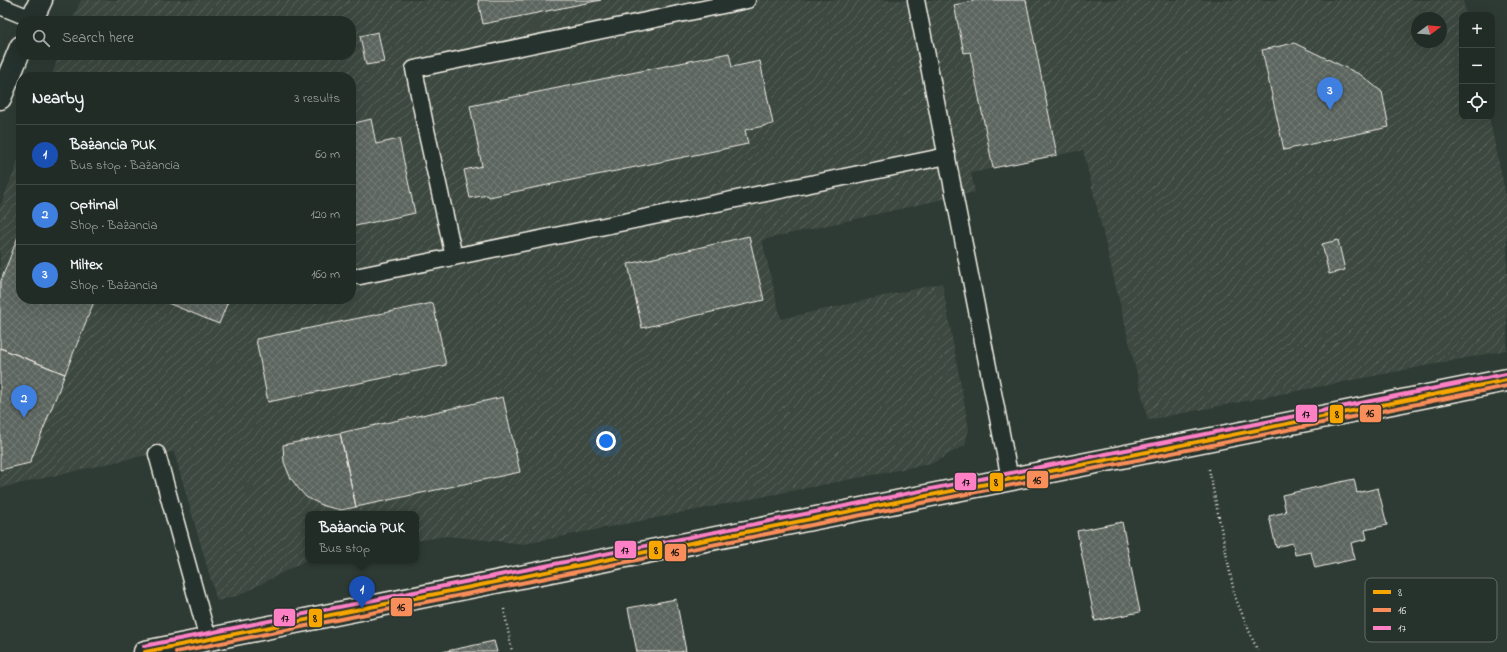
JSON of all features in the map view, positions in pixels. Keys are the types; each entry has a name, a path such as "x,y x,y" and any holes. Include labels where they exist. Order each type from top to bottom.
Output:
{"street":[{"path":"0,98 16,59"},
{"path":"145,652 1507,380"}],"lane":[{"path":"454,256 414,69 747,0"},
{"path":"916,0 1010,479"},
{"path":"0,6 35,13"},
{"path":"360,276 947,156"},
{"path":"157,454 208,639"}],"path":[{"path":"1203,441 1235,597 1258,652"},
{"path":"499,581 512,652"}],"shaded area":[{"path":"81,0 1463,0 1465,12 1459,12 1459,120 1490,120 1507,200 1507,350 1148,420 1083,150 971,173 975,192 762,240 781,319 942,283 969,429 965,445 933,463 524,544 446,536 419,540 419,511 305,511 305,561 240,595 217,601 174,452 142,456 0,488 0,207 16,166 16,304 356,304 356,72 53,72 57,60 356,60 356,16 74,16"}],"building":[{"path":"478,0 601,0 483,24"},
{"path":"974,0 1026,0 1057,155 993,168 970,52 964,53 954,5"},
{"path":"378,32 384,62 366,65 360,36"},
{"path":"1294,43 1361,75 1382,92 1389,127 1284,150 1262,50"},
{"path":"729,53 732,67 760,61 773,124 745,130 748,144 489,197 488,195 470,198 464,170 482,166 470,106"},
{"path":"371,119 376,144 399,139 415,213 356,226 356,123"},
{"path":"749,236 764,300 642,328 628,264"},
{"path":"1338,240 1345,270 1329,274 1322,244"},
{"path":"16,242 16,304 93,304 65,374 0,348 0,283"},
{"path":"433,303 446,365 268,402 256,339"},
{"path":"170,304 227,304 219,324"},
{"path":"0,348 65,374 30,463 0,470"},
{"path":"503,397 520,472 356,507 340,433"},
{"path":"340,433 356,507 341,510 324,506 306,497 290,477 284,462 283,445"},
{"path":"1354,479 1357,493 1378,488 1387,525 1365,530 1367,539 1351,543 1355,559 1315,568 1311,552 1295,555 1293,543 1276,547 1269,516 1286,512 1282,495"},
{"path":"1122,522 1140,612 1095,621 1077,531"},
{"path":"676,599 686,651 637,652 628,608"},
{"path":"494,641 497,652 442,652"}],"transit line":[{"name":"17","path":"144,646 1506,374"},
{"name":"8","path":"145,652 1507,380"},
{"name":"16","path":"176,652 1507,386"}],"place":[{"name":"Miltex","path":"1330,110"},
{"name":"Optimal","path":"24,418"},
{"name":"Bażancia PUK","path":"362,609"}]}
